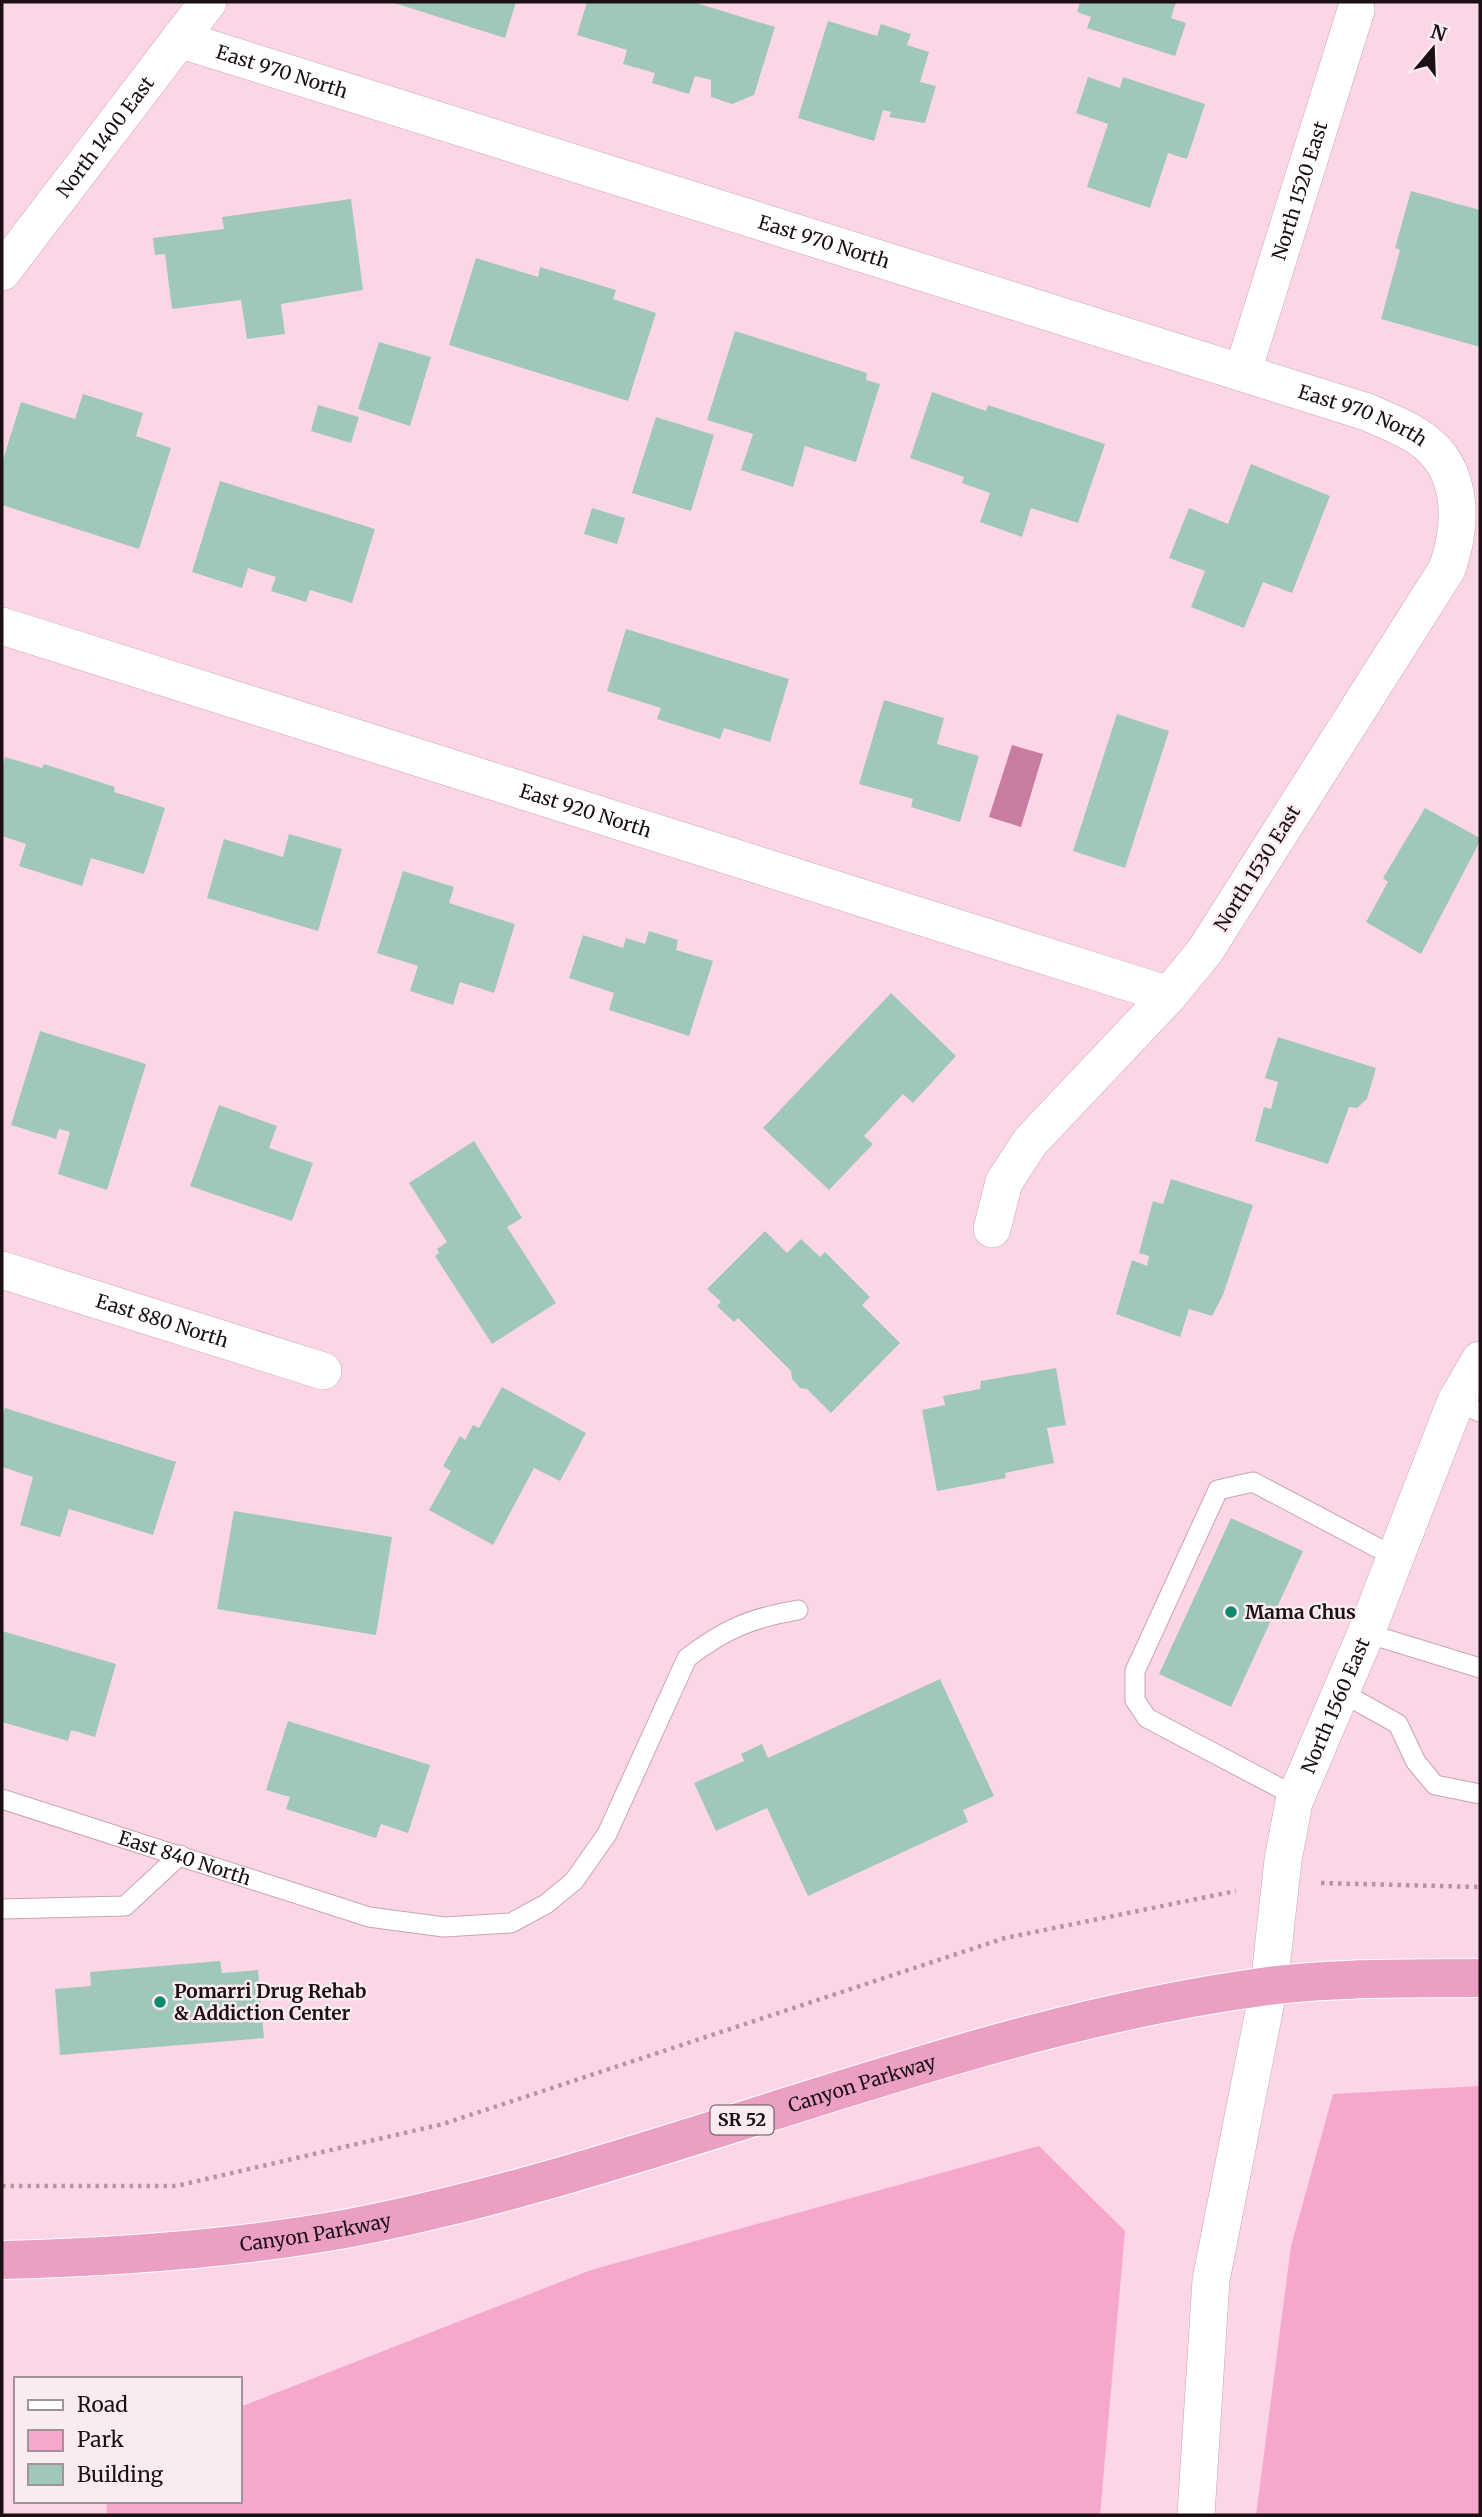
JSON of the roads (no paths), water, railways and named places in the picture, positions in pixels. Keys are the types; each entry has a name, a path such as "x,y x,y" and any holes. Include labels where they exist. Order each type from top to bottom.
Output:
{"highway":[{"name":"Canyon Parkway","path":"2,2260 76,2258 233,2244 350,2228 519,2186 1000,2042 1119,2014 1269,1986 1369,1980 1480,1978"}],"street":[{"name":"North 1400 East","path":"2,272 208,2"},
{"name":"North 1520 East","path":"1243,371 1356,10"},
{"name":"East 970 North","path":"179,39 1367,412 1414,433 1434,450 1450,473"},
{"name":"North 1530 East","path":"992,1229 1004,1182 1030,1142 1169,995 1212,940 1447,569 1457,542 1460,518 1457,492 1450,473"},
{"name":"East 920 North","path":"2,626 1169,995"},
{"name":"East 880 North","path":"2,1270 323,1371"},
{"name":"North 1560 East","path":"1196,2515 1211,2280 1269,1986 1283,1860 1297,1797 1395,1557 1468,1406 1480,1360"}],"lane":[{"path":"1297,1797 1147,1718 1135,1700 1135,1671 1218,1490 1253,1482 1395,1557"},
{"name":"East 840 North","path":"2,1799 369,1917 444,1927 511,1923 547,1904 574,1881 607,1834 687,1658 712,1639 758,1616 798,1610"},
{"path":"1366,1633 1480,1668"},
{"path":"1341,1692 1398,1724 1416,1762 1435,1785 1480,1794"},
{"path":"2,1909 125,1906 180,1855"}],"place":[{"name":"Mama Chus","path":"1231,1612"},
{"name":"Pomarri Drug Rehab & Addiction Center","path":"160,2002"}]}
